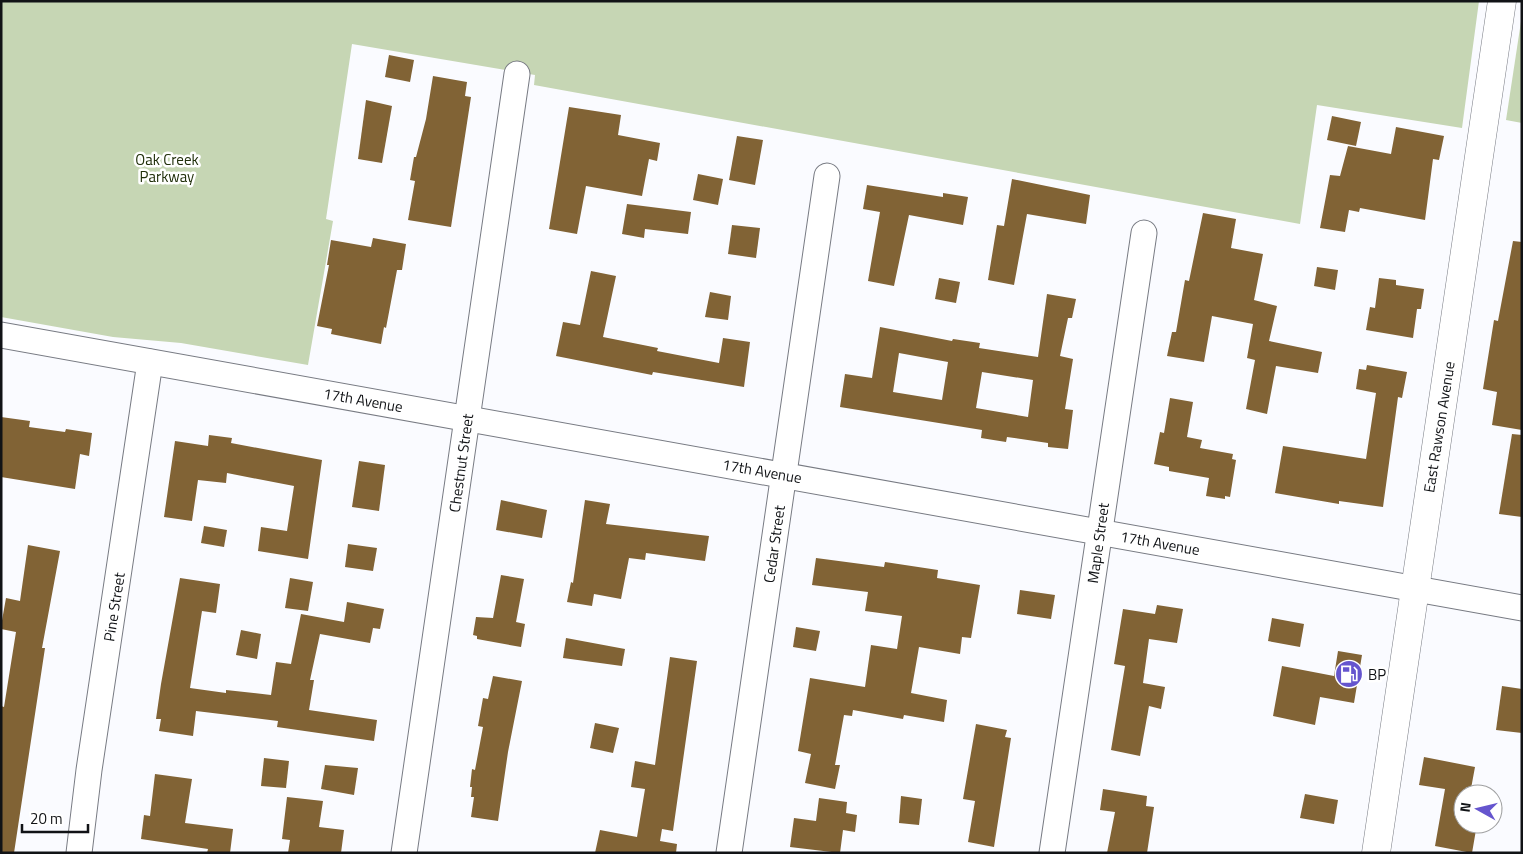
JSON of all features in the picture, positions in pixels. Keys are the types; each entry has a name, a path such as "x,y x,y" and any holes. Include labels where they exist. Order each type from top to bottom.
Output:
{"main road":[{"name":"East Rawson Avenue","path":"1376,853 1502,1"}],"street":[{"name":"Chestnut Street","path":"404,853 517,74"},
{"name":"Cedar Street","path":"729,853 827,176"},
{"name":"Maple Street","path":"1052,853 1144,233"},
{"name":"17th Avenue","path":"1,335 1522,608"},
{"name":"Pine Street","path":"79,853 88,770 150,362"}],"green space":[{"name":"Oak Creek Parkway","path":"1,1 1479,1 1462,128 1317,105 1300,224 534,85 535,75 352,44 326,219 333,221 308,365 181,343 113,337 1,317"},
{"path":"1522,15 1522,123 1506,120"}],"building":[{"path":"389,55 414,60 410,82 385,77"},
{"path":"433,76 467,82 465,96 471,97 451,227 408,220 415,181 410,180 414,157 416,157 426,119"},
{"path":"366,100 392,106 382,163 358,159"},
{"path":"569,107 621,115 618,135 660,143 657,161 649,159 642,196 586,186 577,234 549,229"},
{"path":"1332,116 1361,122 1356,146 1327,140"},
{"path":"1396,127 1444,136 1439,160 1433,159 1425,220 1360,208 1359,212 1349,210 1345,232 1320,228 1330,175 1340,176 1348,146 1391,154"},
{"path":"737,136 763,140 755,185 729,180"},
{"path":"698,174 723,179 718,205 693,200"},
{"path":"1012,179 1090,195 1086,224 1027,214 1014,285 988,280 997,225 1004,226"},
{"path":"867,185 943,197 943,193 968,197 963,225 909,215 894,286 868,281 880,212 863,209"},
{"path":"627,204 691,212 688,234 645,229 644,238 622,234"},
{"path":"1203,213 1236,219 1231,248 1263,254 1254,300 1277,306 1269,341 1322,352 1318,373 1276,366 1267,414 1246,409 1255,360 1247,358 1253,324 1212,316 1204,362 1167,356 1172,332 1176,332 1185,280 1189,281"},
{"path":"732,225 760,228 756,258 728,254"},
{"path":"373,238 406,244 402,270 397,270 386,328 384,327 381,344 331,334 332,329 317,326 329,265 327,265 331,240 371,247"},
{"path":"1513,241 1522,242 1522,430 1492,425 1497,392 1483,389 1494,320 1498,321"},
{"path":"1317,267 1338,270 1335,290 1314,286"},
{"path":"591,271 616,276 603,337 658,348 657,351 719,363 723,338 750,342 744,387 653,372 652,375 556,356 563,322 580,325"},
{"path":"939,278 960,282 956,303 935,299"},
{"path":"1379,278 1396,280 1396,285 1424,289 1421,309 1417,309 1413,338 1366,330 1370,307 1375,308"},
{"path":"710,292 731,296 728,320 705,317"},
{"path":"1047,294 1076,299 1072,318 1068,318 1060,356 1073,359 1065,409 1073,410 1068,449 1048,447 1048,443 1007,437 1006,442 981,438 982,430 840,407 845,374 872,378 880,327 952,341 953,339 980,343 979,348 1038,357","holes":["899,353 948,362 942,400 893,392","982,372 1033,380 1028,417 976,408"]},
{"path":"1367,365 1407,372 1402,398 1398,397 1383,507 1339,501 1339,504 1275,493 1283,446 1366,459 1376,393 1356,389 1359,369 1366,370"},
{"path":"1170,398 1193,402 1187,437 1202,440 1200,448 1233,454 1232,459 1236,460 1230,497 1225,496 1225,499 1206,496 1209,478 1169,471 1169,467 1154,464 1160,432 1164,433"},
{"path":"1,417 30,421 29,427 65,432 66,429 92,433 89,456 80,454 75,489 1,477"},
{"path":"1512,434 1522,435 1522,517 1499,514"},
{"path":"209,435 232,438 231,443 322,460 308,559 258,551 261,527 287,531 294,486 227,473 226,483 198,480 192,521 164,517 175,441 208,446"},
{"path":"359,461 385,465 379,511 352,507"},
{"path":"501,500 547,510 542,538 496,530"},
{"path":"585,500 610,504 606,524 709,536 705,561 646,553 645,560 629,558 621,599 594,594 592,606 567,602 571,582 573,583"},
{"path":"204,526 227,530 224,547 201,543"},
{"path":"348,544 377,548 373,571 345,567"},
{"path":"28,545 60,551 42,648 45,648 14,853 1,853 1,706 4,707 16,632 1,629 1,626 6,598 20,601"},
{"path":"816,558 884,567 885,562 938,570 937,578 980,585 971,638 962,637 960,654 919,647 911,693 947,700 944,722 904,715 903,719 853,710 852,716 844,715 835,765 840,765 835,789 805,783 811,754 798,751 810,678 865,687 871,645 897,649 902,616 865,611 868,592 812,585"},
{"path":"501,575 524,579 516,622 525,624 521,647 477,639 477,636 473,635 476,617 493,618"},
{"path":"180,578 220,584 216,613 202,611 190,688 226,693 226,690 271,695 276,662 291,664 301,614 344,622 347,602 384,609 380,629 373,628 370,643 320,634 310,680 314,680 309,710 377,720 374,741 277,727 278,721 196,711 193,736 159,731 161,719 156,719"},
{"path":"290,578 313,582 308,611 285,608"},
{"path":"1020,590 1055,595 1051,619 1017,614"},
{"path":"1157,605 1183,609 1177,643 1149,639 1143,683 1165,687 1161,709 1149,706 1140,756 1111,750 1125,666 1114,664 1123,609 1155,614"},
{"path":"1272,618 1304,624 1300,647 1268,641"},
{"path":"796,627 820,631 816,651 793,647"},
{"path":"241,630 261,634 257,659 236,655"},
{"path":"566,638 625,649 622,666 563,658"},
{"path":"1338,651 1362,655 1354,703 1320,697 1315,725 1273,716 1282,666 1334,676"},
{"path":"670,657 697,661 673,831 662,829 660,841 677,844 676,853 595,853 600,830 637,837 645,789 631,787 635,761 655,765"},
{"path":"493,676 522,681 508,752 498,821 471,817 474,797 471,797 472,787 470,787 472,769 475,770 483,727 478,726 483,698 488,699"},
{"path":"1502,686 1522,689 1522,733 1496,730"},
{"path":"595,723 619,728 613,753 590,748"},
{"path":"976,724 1007,730 1005,737 1011,738 994,847 968,842 975,801 963,799"},
{"path":"1424,757 1475,767 1472,784 1453,784 1453,834 1475,834 1472,853 1435,846 1445,789 1419,785"},
{"path":"264,758 289,761 286,788 261,786"},
{"path":"325,765 358,768 354,795 321,789"},
{"path":"155,774 192,779 185,823 233,829 230,853 207,853 208,849 141,839 144,815 150,816"},
{"path":"1103,789 1147,796 1146,806 1154,807 1147,853 1107,853 1115,812 1100,810"},
{"path":"1305,794 1338,800 1334,824 1300,818"},
{"path":"901,796 922,799 919,825 899,823"},
{"path":"287,797 323,801 319,827 344,830 341,853 288,853 290,840 282,839"},
{"path":"819,798 847,802 846,813 857,815 855,832 843,830 840,853 790,847 794,818 816,821"}],"place":[{"name":"BP","path":"1349,674"}]}
